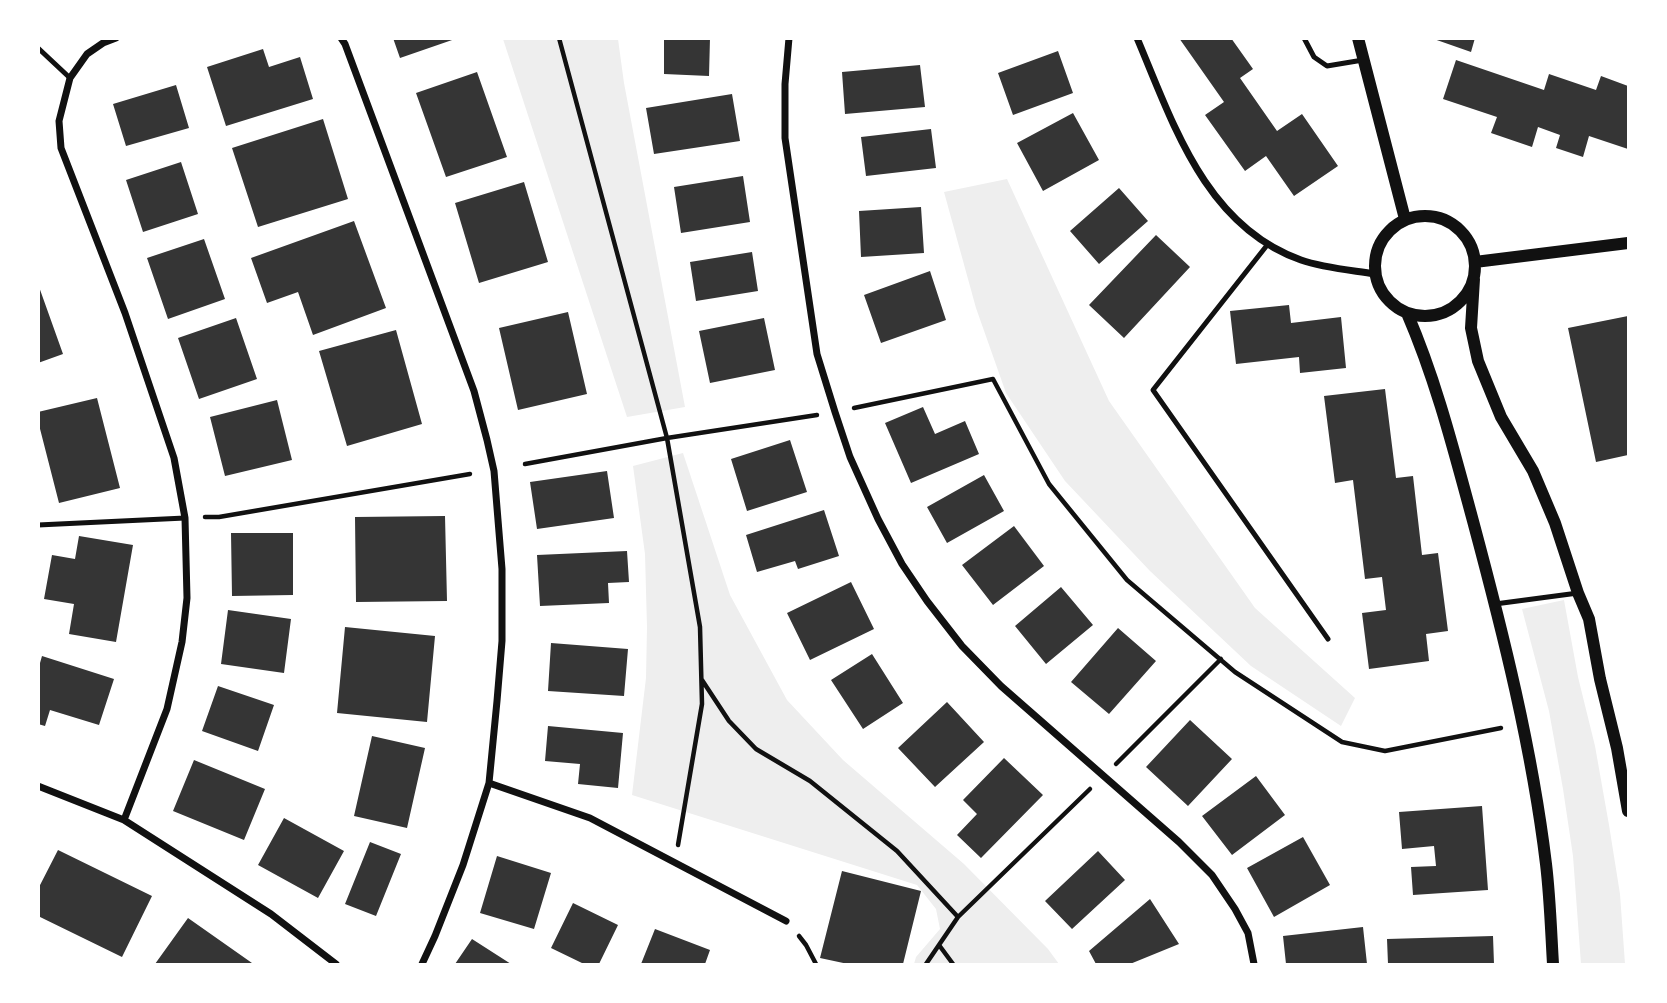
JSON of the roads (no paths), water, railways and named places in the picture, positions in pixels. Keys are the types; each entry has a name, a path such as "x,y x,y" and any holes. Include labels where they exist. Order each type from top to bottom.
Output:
{"street":[{"path":"116,38 87,54 70,78 59,121 61,148 125,313 174,458 185,518 187,598 182,642 167,709 124,820"},
{"path":"341,38 474,391 494,471 502,569 502,640 489,783 463,866 422,964"},
{"path":"789,38 785,84 785,138 817,354 850,457 878,519 902,565 962,646 1001,687 1179,842 1212,875 1248,933 1254,964"},
{"path":"1137,38 1177,134 1202,180 1232,217 1268,244 1301,260 1375,274"},
{"path":"1358,38 1405,219"},
{"path":"1474,279 1466,295 1454,307 1438,315 1407,313 1392,304 1381,290 1375,274 1375,260 1380,243 1391,229 1405,219 1422,215 1447,220 1461,230 1471,245 1475,262 1474,279 1471,328 1478,361 1501,417 1533,471 1555,523 1589,619 1629,811"},
{"path":"1475,262 1629,243"},
{"path":"1407,313 1434,385 1495,604 1522,723 1546,865 1553,964"},
{"path":"489,783 590,818 786,921"},
{"path":"38,786 124,820 271,914 336,964"}],"lane":[{"path":"1304,38 1314,57 1326,66 1363,60"},
{"path":"38,48 70,78"},
{"path":"1268,244 1153,390 1328,639"},
{"path":"38,525 185,518"},
{"path":"1495,604 1578,593"}]}
